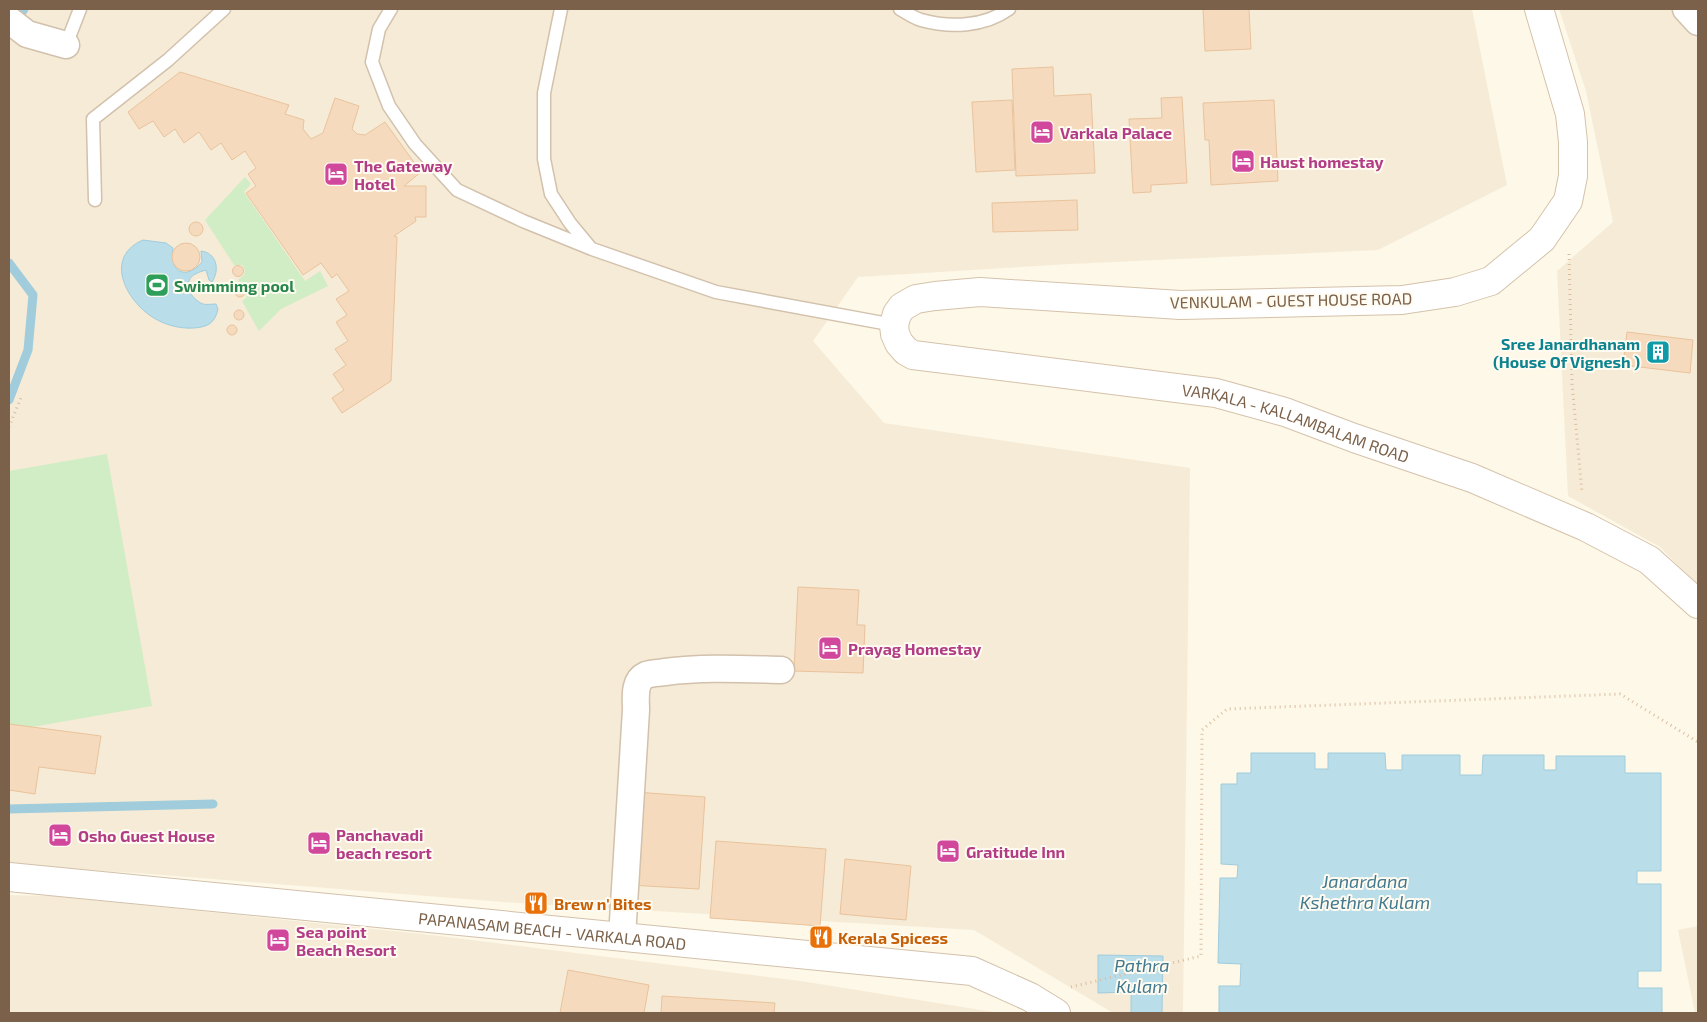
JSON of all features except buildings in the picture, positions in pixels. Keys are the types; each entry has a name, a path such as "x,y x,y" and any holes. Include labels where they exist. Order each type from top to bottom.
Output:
{"main road":[{"name":"VENKULAM - GUEST HOUSE ROAD","path":"898,316 916,299 980,292 1180,305 1402,300 1455,292 1491,281 1542,239 1568,201 1573,176 1573,142 1570,114 1539,9"},
{"name":"VARKALA - KALLAMBALAM ROAD","path":"898,316 895,334 899,343 906,351 914,355 1216,393 1285,412 1354,438 1472,478 1586,527 1649,560 1698,604"},
{"name":"PAPANASAM BEACH - VARKALA ROAD","path":"9,877 972,971 1030,997 1056,1013"}],"street":[{"path":"1686,9 1698,22"},
{"path":"9,20 28,34 66,45"},
{"path":"622,937 636,693 640,680 646,675 681,670 728,668 781,670"}],"lane":[{"path":"66,45 80,9"},
{"path":"95,200 93,119 168,60 224,9"},
{"path":"391,9 380,29 372,62 389,106 415,144 457,190 523,221 592,249 716,292 898,316"},
{"path":"561,9 544,93 544,159 551,194 570,223 592,249"},
{"path":"900,9 919,20 949,26 979,23 1009,9"}],"path":[{"path":"1569,249 1572,383 1586,527"},
{"path":"9,427 22,395"},
{"path":"1030,997 1201,956 1202,730 1227,709 1620,694 1698,742"}],"shaded area":[{"path":"9,9 1472,9 1507,185 1378,250 1070,264 858,277 813,341 884,423 1190,468 1183,1013 1113,1013 974,930 503,902 150,874 9,865"},
{"path":"1559,9 1698,9 1698,586 1660,547 1568,496 1557,271 1613,222 1586,91"},
{"path":"9,895 53,896 423,934 801,981 999,1013 9,1013"},
{"path":"1698,926 1698,1013 1695,1013 1678,930"}],"green space":[{"path":"245,177 251,184 244,192 305,281 320,271 328,286 281,309 259,331 242,301 246,298 247,292 238,280 244,275 245,270 242,265 234,265 205,220"},
{"path":"107,454 152,706 9,731 9,471"}],"water":[{"name":"Swimmimg pool","path":"143,240 166,243 173,248 172,256 174,263 180,271 185,272 196,268 202,262 201,251 211,255 216,267 212,282 209,280 206,270 194,275 190,279 188,288 200,303 216,304 218,309 213,321 203,327 194,328 170,325 158,321 148,314 131,297 122,276 122,265 125,256 132,247"},
{"name":"Janardana Kshethra Kulam","path":"1251,753 1315,753 1315,769 1328,769 1328,753 1385,753 1386,770 1402,770 1402,755 1460,755 1460,775 1482,775 1483,755 1544,755 1544,770 1556,770 1556,756 1625,756 1625,773 1661,773 1661,871 1637,871 1637,884 1661,884 1661,971 1638,971 1638,988 1662,988 1662,1013 1219,1013 1219,986 1240,986 1241,964 1218,963 1220,878 1237,878 1238,865 1221,864 1221,784 1237,784 1237,773 1251,773"},
{"name":"Pathra Kulam","path":"1098,955 1163,956 1162,1013 1131,1013 1131,992 1098,993"}],"waterway":[{"path":"15,23 24,9"},
{"path":"9,263 33,295 28,350 9,400"},
{"path":"9,809 213,804"}],"place":[{"name":"Varkala Palace","path":"1042,132"},
{"name":"Haust homestay","path":"1243,161"},
{"name":"The Gateway Hotel","path":"336,174"},
{"name":"Swimmimg pool","path":"157,285"},
{"name":"Sree Janardhanam (House Of Vignesh )","path":"1658,352"},
{"name":"Prayag Homestay","path":"830,648"},
{"name":"Osho Guest House","path":"60,835"},
{"name":"Panchavadi beach resort","path":"319,843"},
{"name":"Gratitude Inn","path":"948,851"},
{"name":"Brew n' Bites","path":"536,903"},
{"name":"Kerala Spicess","path":"821,937"},
{"name":"Sea point Beach Resort","path":"278,940"}]}
